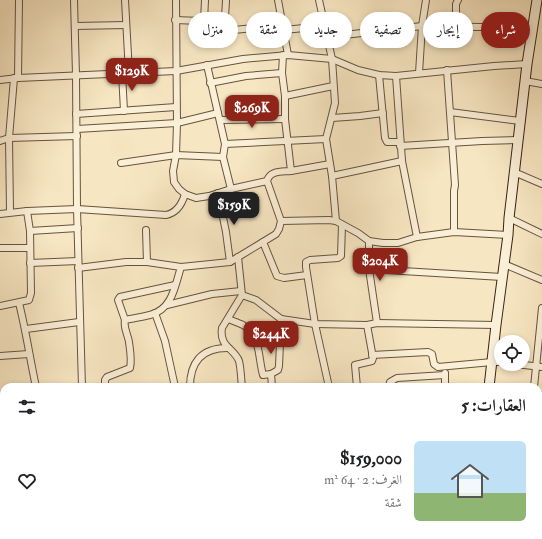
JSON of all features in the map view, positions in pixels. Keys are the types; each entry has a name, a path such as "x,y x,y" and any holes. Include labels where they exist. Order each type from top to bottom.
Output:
{"street":[{"path":"10,212 9,138 16,78 19,0"},
{"path":"74,0 79,322 82,383"},
{"path":"124,0 129,73"},
{"path":"176,0 177,122 176,156 173,171 174,182 178,189 185,194 196,198 267,181"},
{"path":"204,12 205,0"},
{"path":"225,12 226,0"},
{"path":"278,0 280,12"},
{"path":"319,0 321,12"},
{"path":"419,73 422,26 426,0"},
{"path":"456,12 456,4 458,0"},
{"path":"496,335 496,325 508,235 520,121 537,0"},
{"path":"175,20 188,20"},
{"path":"75,26 126,25"},
{"path":"352,34 422,26"},
{"path":"473,26 533,28"},
{"path":"285,48 286,55 282,73 285,96 286,140 291,171"},
{"path":"328,383 315,324 306,262 310,260 338,258 341,256 339,223 326,139 335,103 332,59 330,48"},
{"path":"0,80 176,71 243,59 286,55 332,59 358,70 379,75 396,76 447,70 527,64"},
{"path":"207,65 225,144 223,157 231,189"},
{"path":"447,70 456,185 454,232"},
{"path":"122,73 124,111"},
{"path":"210,83 246,76 282,73"},
{"path":"379,75 386,141 390,143 453,143 518,140"},
{"path":"396,76 402,161 417,237"},
{"path":"525,81 542,84"},
{"path":"285,96 333,86"},
{"path":"76,114 176,107"},
{"path":"450,112 520,121"},
{"path":"77,129 177,122 218,113"},
{"path":"332,118 383,113"},
{"path":"220,120 285,119"},
{"path":"0,141 9,138 77,136"},
{"path":"225,144 326,139"},
{"path":"121,163 176,156 223,157"},
{"path":"332,176 402,161"},
{"path":"30,263 78,264 147,262 181,267 230,262 276,234 279,228 280,221 267,181 268,176 271,173 330,164"},
{"path":"514,172 542,184"},
{"path":"218,193 230,262"},
{"path":"0,214 10,212 77,209 166,215 176,211 183,201 185,194"},
{"path":"0,306 29,300 31,293 30,231 28,211"},
{"path":"509,218 542,234"},
{"path":"280,221 329,220 339,223 358,233 369,241 383,244 417,237 454,232 508,235"},
{"path":"30,231 78,228"},
{"path":"146,230 147,262"},
{"path":"369,241 369,269 377,323"},
{"path":"263,242 277,276 284,278 307,275"},
{"path":"0,248 30,248"},
{"path":"238,257 241,293 222,328 222,337 227,348 235,354 239,361 242,383"},
{"path":"504,264 542,280"},
{"path":"167,305 173,294 181,267"},
{"path":"369,269 502,277"},
{"path":"105,383 106,377 130,368 131,363 129,341 124,324 125,320 118,300 120,297 175,285"},
{"path":"125,320 155,313 167,305 212,294 241,293 256,300 281,319 315,324 367,325 377,323 496,325"},
{"path":"19,303 26,329 29,354 35,383"},
{"path":"535,383 539,367 542,308"},
{"path":"155,313 165,341 174,383"},
{"path":"228,319 251,330 256,339 264,375 271,374 278,370 281,319"},
{"path":"26,329 79,322"},
{"path":"357,383 355,365 372,361 367,325"},
{"path":"190,383 190,375 193,366 203,355 215,348 227,348"},
{"path":"372,355 428,352 432,354 434,364 438,367 494,362"},
{"path":"0,356 29,354"},
{"path":"445,366 445,383"},
{"path":"490,383 494,371"},
{"path":"271,374 272,383"},
{"path":"390,383 397,378 445,375"}]}
